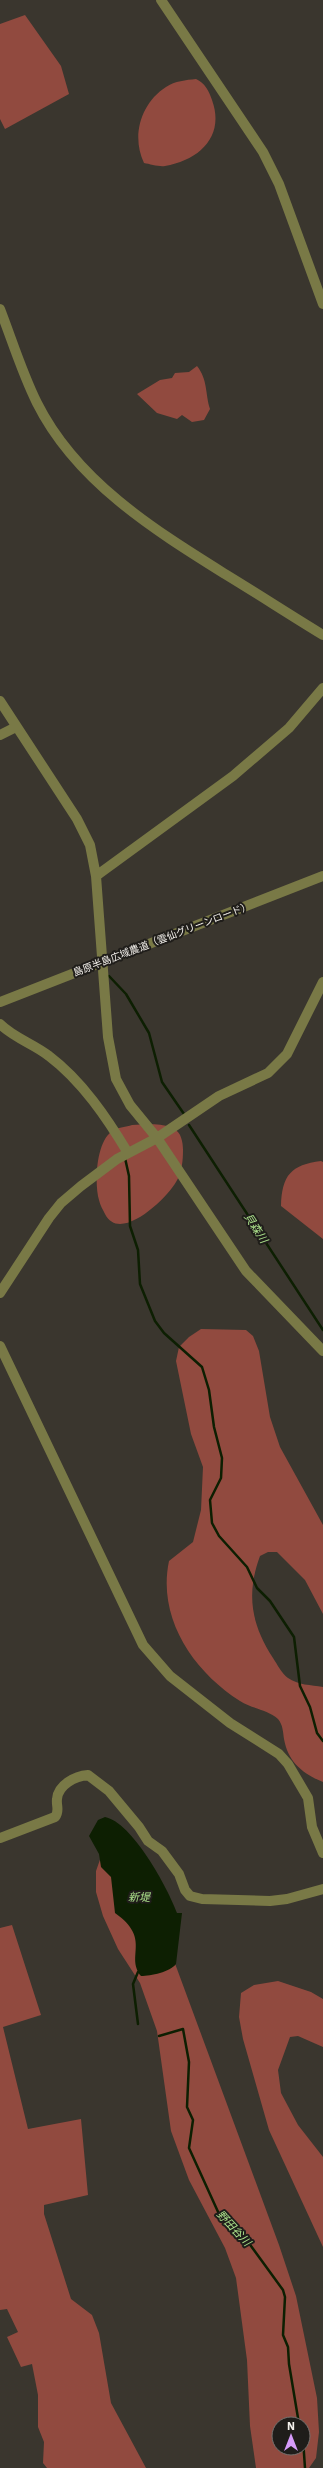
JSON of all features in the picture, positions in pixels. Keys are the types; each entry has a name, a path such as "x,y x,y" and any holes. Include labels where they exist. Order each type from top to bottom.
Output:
{"street":[{"path":"161,0 263,152 279,184 323,304"},
{"path":"0,309 37,403 58,436 85,471 114,498 190,552 323,635"},
{"path":"96,876 238,771 289,728 323,688"},
{"path":"0,701 77,819 90,845 96,876 108,1036 116,1079 130,1104 157,1138 246,1271 323,1351"},
{"path":"0,735 16,726"},
{"name":"島原半島広域農道（雲仙グリーンロード）","path":"0,1002 323,876"},
{"path":"0,1293 38,1233 61,1203 93,1177 128,1153 157,1138 219,1096 268,1073 287,1054 323,982"},
{"path":"0,1024 21,1040 44,1051 72,1075 113,1128 128,1153"},
{"path":"0,1346 143,1645 170,1676 230,1723 279,1754 288,1764 308,1798 312,1827 323,1853"},
{"path":"0,1838 55,1817 58,1812 57,1799 62,1789 74,1779 88,1775 108,1791 148,1840 162,1851 179,1874 185,1890 190,1896 202,1899 270,1901 287,1899 323,1889"}],"shaded area":[{"path":"25,15 61,66 69,94 5,129 0,119 0,24"},
{"path":"196,79 208,90 212,100 215,113 215,125 212,135 199,152 178,163 157,166 144,163 138,142 139,131 141,121 150,102 157,94 173,83"},
{"path":"197,366 201,371 205,382 210,409 204,420 192,422 182,415 177,419 157,413 137,394 160,380 172,378 175,373 189,372"},
{"path":"132,1125 164,1125 176,1130 182,1141 183,1150 181,1171 171,1189 154,1207 132,1221 121,1224 112,1222 105,1214 100,1204 97,1192 98,1162 103,1142 108,1135 116,1129"},
{"path":"321,1161 323,1162 323,1239 281,1206 283,1186 290,1173 302,1165"},
{"path":"201,1329 246,1330 253,1336 259,1351 270,1417 280,1447 323,1525 323,1614 305,1580 277,1552 268,1552 260,1556 253,1583 252,1596 253,1608 260,1633 282,1671 288,1678 296,1682 323,1687 323,1782 303,1771 293,1761 286,1747 282,1726 278,1719 269,1713 249,1706 223,1689 194,1659 182,1641 168,1603 167,1582 169,1561 193,1542 201,1510 203,1467 191,1434 176,1361 179,1347 189,1337"},
{"path":"102,1854 170,1950 279,2245 296,2296 317,2398 319,2432 316,2458 309,2468 256,2468 250,2426 247,2360 236,2278 225,2248 189,2180 171,2131 157,2031 140,1983 118,1949 103,1916 96,1892 96,1871"},
{"path":"12,1925 41,2015 3,2027 28,2129 81,2119 88,2195 44,2205 44,2214 71,2299 92,2315 99,2333 111,2403 146,2468 47,2468 43,2463 44,2442 38,2427 38,2395 32,2364 21,2367 7,2337 18,2332 7,2309 0,2310 0,1928"},
{"path":"278,1981 311,1992 323,1999 323,2047 298,2036 290,2037 278,2070 281,2093 298,2125 323,2157 323,2247 269,2130 243,2039 239,2017 241,1993 254,1985"}],"water":[{"name":"新堤","path":"105,1817 115,1822 137,1843 166,1888 177,1913 182,1913 176,1964 165,1971 141,1976 135,1961 136,1947 132,1931 126,1922 115,1913 111,1877 101,1867 99,1854 89,1836 98,1820"}],"waterway":[{"name":"貝森川","path":"109,976 126,994 149,1033 162,1082 184,1114"},
{"name":"貝森川","path":"189,1125 323,1330"},
{"path":"125,1158 129,1176 130,1226 138,1250 140,1284 155,1321 164,1333 202,1367 209,1390 214,1427 222,1458 221,1478 210,1500 212,1523 219,1536 247,1567 257,1588 270,1601 294,1637 300,1686 310,1707 317,1733 323,1741"},
{"name":"野田谷川","path":"138,1972 133,1984 138,2024"},
{"name":"野田谷川","path":"159,2036 183,2029 189,2062 187,2107 193,2120 189,2148 219,2214 237,2232 243,2235 283,2290 285,2297 283,2335 288,2347 289,2364 298,2416"},
{"name":"野田谷川","path":"304,2456 305,2468"}]}
